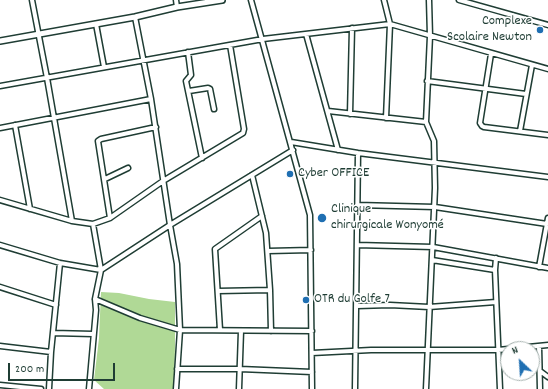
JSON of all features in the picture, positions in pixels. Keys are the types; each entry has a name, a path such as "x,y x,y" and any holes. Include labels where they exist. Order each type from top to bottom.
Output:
{"main road":[{"path":"0,41 135,17 177,7 222,0"}],"street":[{"path":"32,0 72,221"},
{"path":"176,0 177,7"},
{"path":"251,0 263,39 310,215 312,389"},
{"path":"384,0 390,24 386,118"},
{"path":"426,389 435,207 434,138 426,122 430,36 429,0"},
{"path":"460,0 548,25"},
{"path":"135,17 156,127 163,181 177,264 180,330 176,389"},
{"path":"96,24 104,67"},
{"path":"0,86 263,39 390,24 548,69"},
{"path":"350,114 352,28"},
{"path":"306,34 338,150"},
{"path":"0,200 72,221 93,224 110,218 163,181 244,131 230,45"},
{"path":"188,52 191,75 186,81 202,158"},
{"path":"491,54 480,123 482,126 548,135"},
{"path":"520,131 532,65"},
{"path":"427,81 526,94"},
{"path":"189,91 210,89 214,109"},
{"path":"0,128 151,99"},
{"path":"328,111 426,122"},
{"path":"15,125 30,209"},
{"path":"110,218 98,141 101,139 156,127"},
{"path":"291,142 358,153 548,177"},
{"path":"0,245 60,263 101,270 170,225 293,150"},
{"path":"355,389 358,153"},
{"path":"105,179 128,168"},
{"path":"252,176 266,233 271,331"},
{"path":"357,205 435,207 547,224"},
{"path":"215,250 262,216"},
{"path":"539,267 548,218"},
{"path":"89,389 96,310 95,299 101,270 93,224"},
{"path":"214,243 220,330"},
{"path":"357,245 433,247 548,268"},
{"path":"268,251 311,250"},
{"path":"496,258 495,270 500,389"},
{"path":"432,260 495,270"},
{"path":"49,389 51,352 60,263"},
{"path":"0,287 56,305"},
{"path":"218,291 270,290"},
{"path":"95,299 140,318 180,330 312,331"},
{"path":"357,306 390,305 429,308 496,302"},
{"path":"239,389 241,331"},
{"path":"53,333 93,334"},
{"path":"0,346 51,352"},
{"path":"312,353 356,350 498,350"},
{"path":"177,369 240,369 312,372"},
{"path":"540,371 548,377"},
{"path":"0,385 42,389"}],"green space":[{"path":"101,292 119,293 175,302 174,389 104,389 94,380 99,338"}],"place":[{"name":"Complexe Scolaire Newton","path":"540,30"},
{"name":"Cyber OFFICE","path":"290,174"},
{"name":"Clinique chirurgicale Wonyomé","path":"322,218"},
{"name":"OTR du Golfe 7","path":"306,300"}]}
